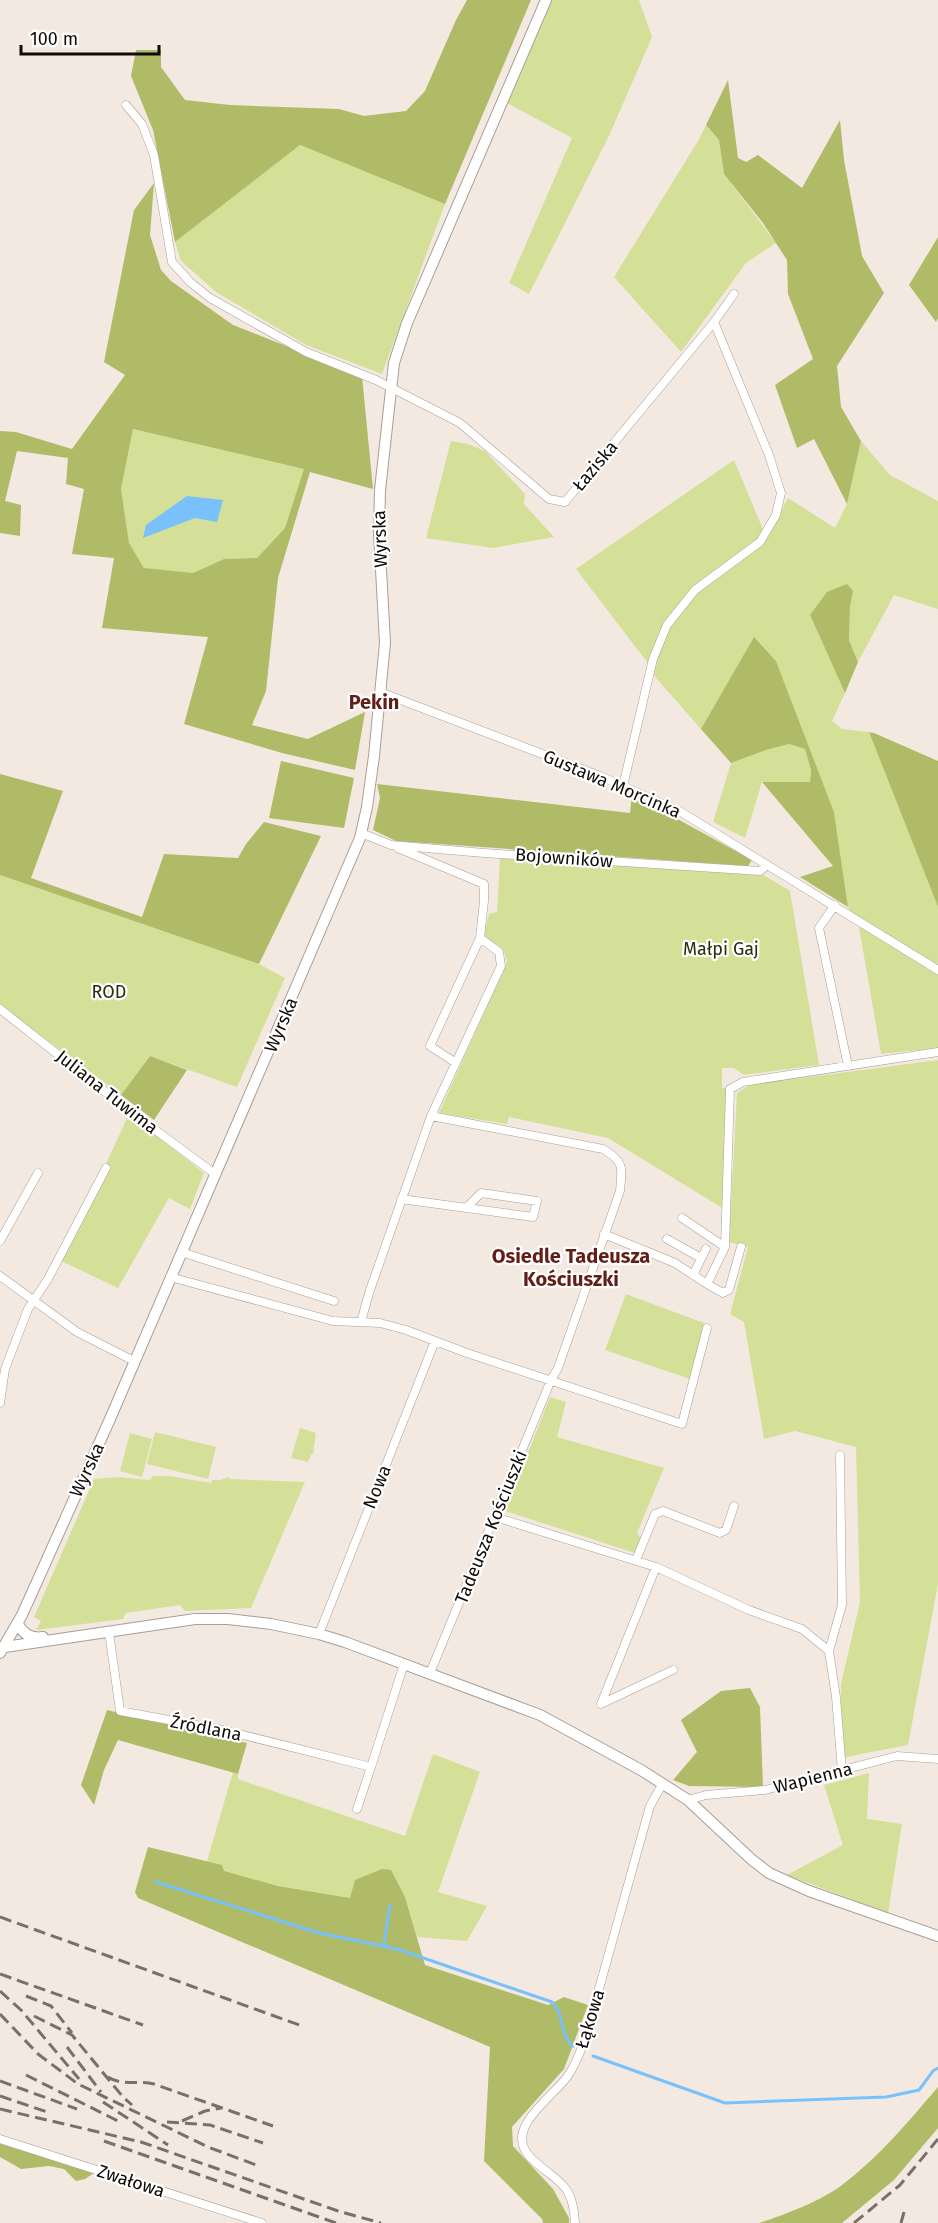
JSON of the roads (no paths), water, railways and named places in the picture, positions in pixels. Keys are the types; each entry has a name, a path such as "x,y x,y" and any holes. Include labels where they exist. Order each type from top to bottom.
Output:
{"street":[{"name":"Wyrska","path":"2,1649 18,1624 134,1361 326,920 361,833 369,797 385,626 378,513 394,363 407,322 546,0"},
{"path":"126,105 142,124 154,155 172,262 189,282 210,298 306,352 392,388"},
{"name":"Łaziska","path":"392,388 460,423 549,499 565,502 734,294"},
{"path":"623,786 653,659 667,625 695,590 760,542 776,515 780,493 769,455 714,321"},
{"name":"Gustawa Morcinka","path":"380,692 623,786 681,812 938,970"},
{"name":"Bojowników","path":"361,833 391,845 484,853 759,871 767,865"},
{"path":"391,845 484,884 480,938 430,1046 456,1063"},
{"path":"833,904 819,928 848,1066"},
{"path":"361,1322 431,1116 501,966 499,952 480,938"},
{"name":"Juliana Tuwima","path":"0,1009 127,1109 215,1174"},
{"path":"707,1284 726,1246 730,1089 743,1082 938,1052"},
{"path":"431,1116 603,1149 617,1157 622,1172 620,1191 570,1336 551,1380"},
{"path":"0,1402 5,1368 28,1309 106,1168"},
{"path":"0,1241 38,1173"},
{"path":"401,1199 466,1208 533,1217 537,1201 481,1193 466,1208"},
{"path":"682,1218 726,1246"},
{"path":"604,1234 675,1263 723,1293 729,1290 741,1246"},
{"path":"667,1239 701,1258"},
{"path":"693,1275 706,1249"},
{"path":"181,1252 334,1301"},
{"path":"0,1275 77,1332 134,1361"},
{"path":"170,1277 333,1321 380,1323 682,1424 707,1328"},
{"name":"Nowa","path":"319,1634 435,1341"},
{"name":"Tadeusza Kościuszki","path":"430,1673 551,1380"},
{"path":"840,1455 842,1605 828,1651 836,1697 842,1771"},
{"path":"636,1560 655,1514 663,1511 720,1533 726,1530 734,1506"},
{"path":"495,1517 656,1568 749,1610 802,1629 828,1651"},
{"path":"656,1568 601,1704 673,1670"},
{"path":"2,1649 195,1619 228,1619 271,1624 319,1634 540,1715 663,1783 688,1800 769,1873 808,1891 938,1936"},
{"path":"18,1624 22,1632 37,1638 74,1633 82,1636"},
{"name":"Źródlana","path":"109,1632 120,1711 223,1730 371,1767"},
{"path":"357,1809 404,1664"},
{"name":"Wapienna","path":"688,1800 706,1795 765,1790 897,1756 938,1759"},
{"name":"Łąkowa","path":"575,2223 571,2194 562,2183 525,2152 520,2139 523,2127 576,2064 650,1806 663,1783"},
{"name":"Zwałowa","path":"0,2139 262,2223"}],"water":[{"path":"187,496 223,500 217,522 195,518 143,538 146,525"}],"waterway":[{"path":"156,1882 319,1933 397,1949 552,2002 559,2012 566,2036 573,2046"},
{"path":"386,1947 384,1943 390,1905"},
{"path":"593,2056 725,2103 886,2097 919,2090 933,2071 938,2068"}],"railway":[{"path":"0,1917 302,2026"},
{"path":"0,1974 143,2025"},
{"path":"0,1991 21,2010 79,2079"},
{"path":"26,1996 51,2006 72,2033"},
{"path":"0,2014 38,2054 78,2084 208,2147 259,2166"},
{"path":"34,2016 72,2035 132,2105"},
{"path":"67,2047 101,2092"},
{"path":"26,2075 118,2121"},
{"path":"108,2077 124,2082 154,2084 273,2126"},
{"path":"0,2081 77,2109"},
{"path":"0,2096 50,2113"},
{"path":"103,2102 168,2145"},
{"path":"182,2121 205,2111 221,2108"},
{"path":"0,2109 141,2142 338,2211 381,2223"},
{"path":"167,2122 210,2125 263,2143"},
{"path":"854,2223 900,2185 938,2139"},
{"path":"104,2141 336,2223"},
{"path":"901,2223 904,2212"}],"district":[{"name":"Pekin","path":"374,702"},
{"name":"Osiedle Tadeusza Kościuszki","path":"571,1268"}],"park label":[{"name":"Małpi Gaj","path":"721,949"},
{"name":"ROD","path":"109,992"}]}
